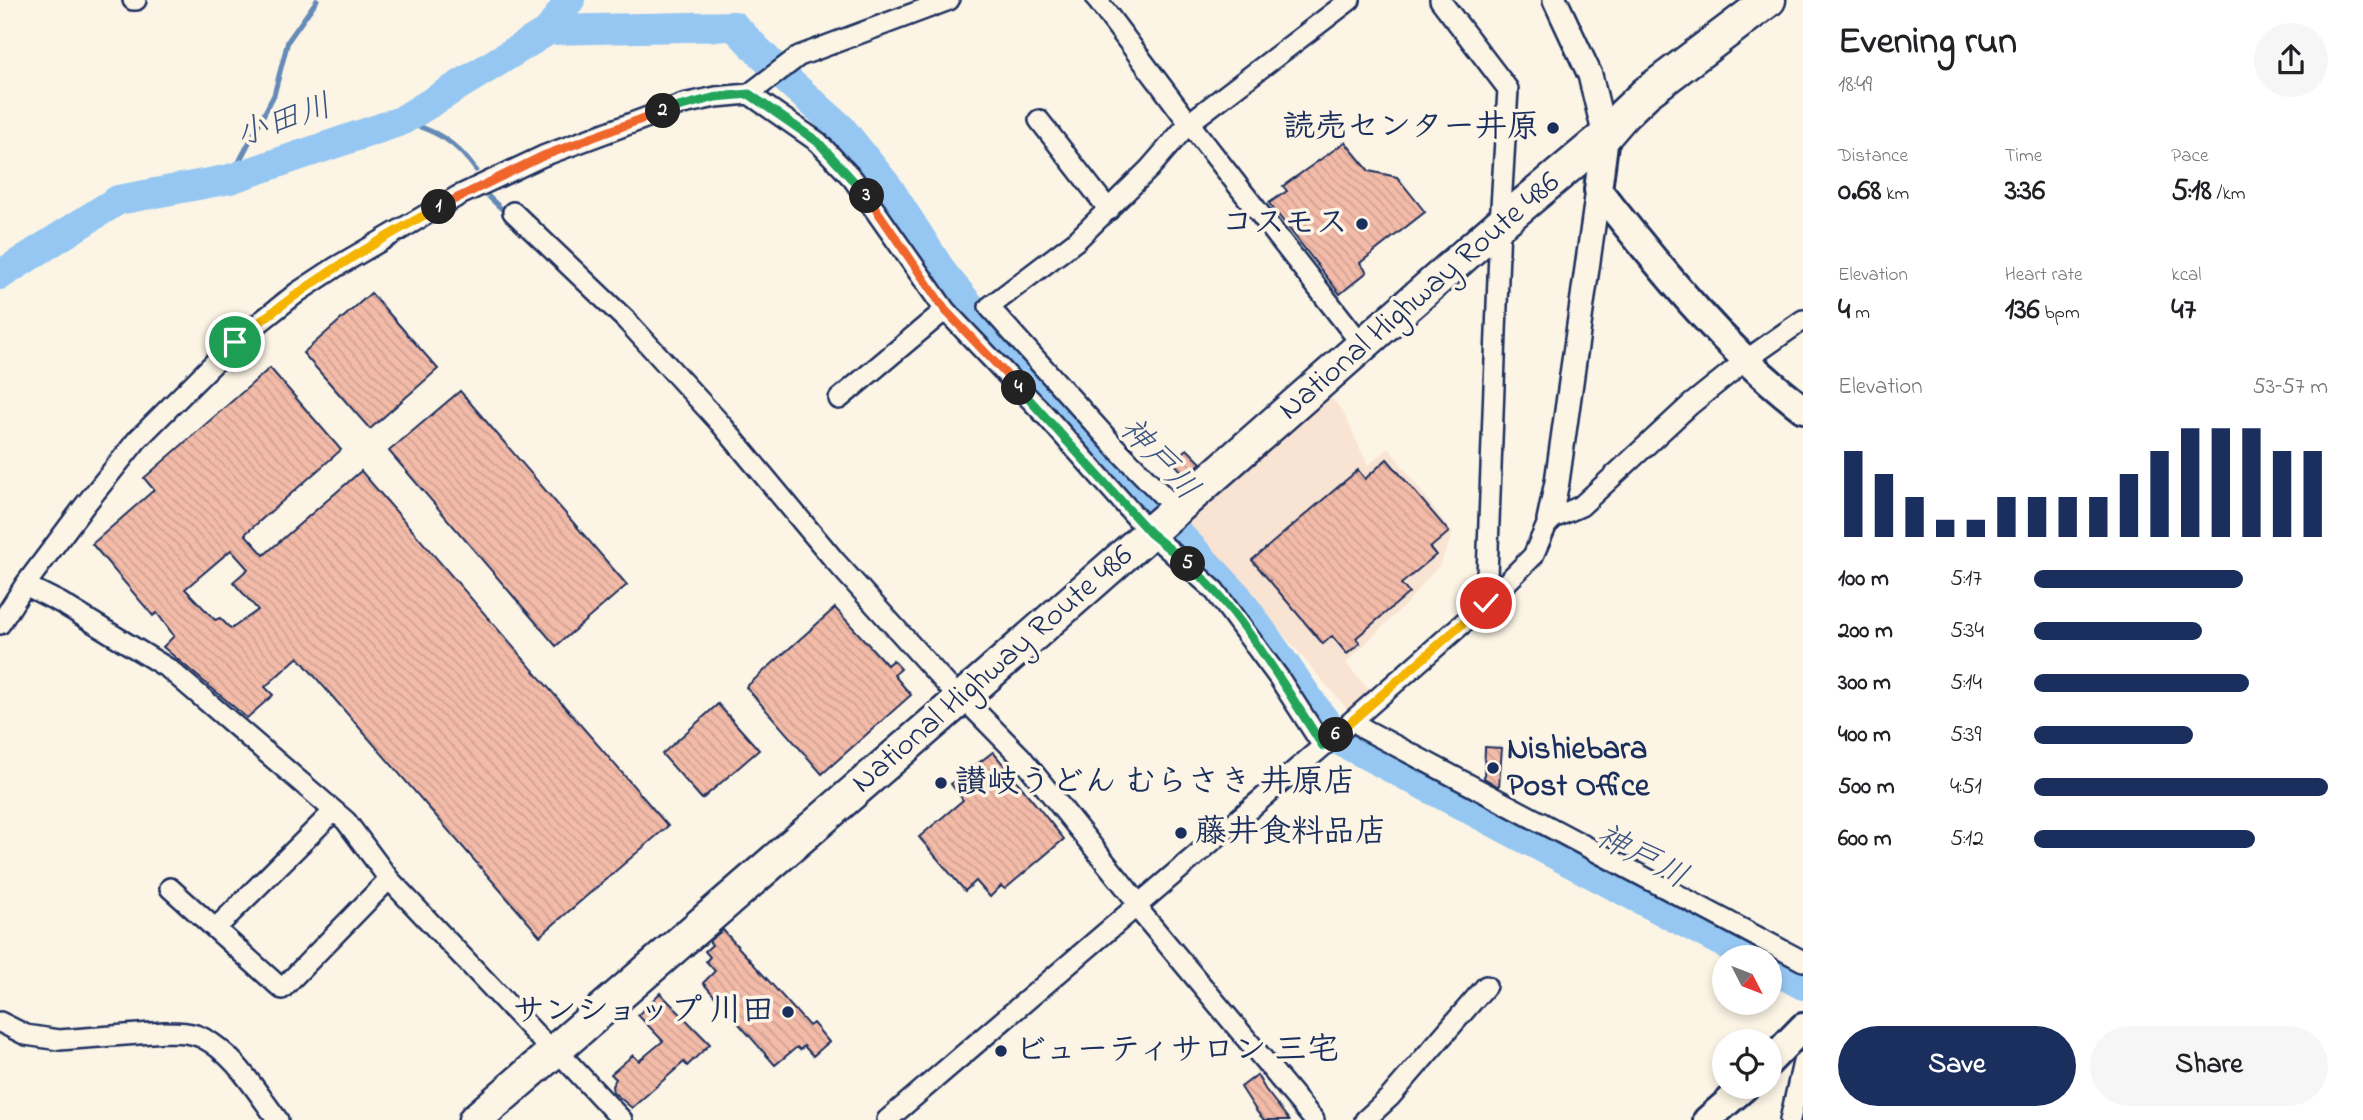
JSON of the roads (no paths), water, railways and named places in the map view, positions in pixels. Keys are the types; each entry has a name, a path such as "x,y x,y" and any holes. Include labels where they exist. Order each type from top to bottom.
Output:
{"highway":[{"name":"National Highway Route 486","path":"475,1120 1164,521 1500,224 1605,136 1646,93 1769,0"},
{"name":"National Highway Route 486","path":"1605,136 1656,106 1794,0"}],"main road":[{"path":"1605,136 1598,190 1677,289 1746,360 1803,410"},
{"path":"1782,1052 1801,1038"},
{"path":"1707,1120 1731,1099"}],"street":[{"path":"0,624 25,585 137,440 235,342 307,286 373,243 445,203 543,156 683,104 754,90 794,61 830,44 949,0"},
{"path":"1097,0 1363,346"},
{"path":"1325,744 1164,521 1117,449 989,307 1077,240 1109,210 1189,123 1350,0"},
{"path":"1440,0 1508,89 1500,224 1486,603"},
{"path":"1555,0 1590,75 1605,136"},
{"path":"754,90 818,142 846,171 867,196 945,310 1046,416 1164,521"},
{"path":"1040,120 1109,210"},
{"path":"887,1120 1325,744 1486,603 1533,556 1549,520 1557,482 1598,190"},
{"path":"513,212 626,320 720,424 835,561 950,688 1021,757 1219,1008 1313,1120"},
{"path":"839,399 945,310"},
{"path":"1549,520 1581,506 1690,405 1746,360 1803,320"},
{"path":"25,585 61,603 169,669 346,821 389,879 622,1120"},
{"path":"1350,722 1803,961"},
{"path":"216,928 334,811"},
{"path":"170,888 282,989 389,879"},
{"path":"1365,1120 1407,1079 1486,986"},
{"path":"0,1022 26,1035 42,1039 165,1032 182,1032 202,1037 233,1063 278,1120"},
{"path":"1790,1120 1803,1062"}],"waterway":[{"path":"230,179 274,95 288,41 317,0"},
{"name":"小田川","path":"0,275 118,200 230,179 401,121 549,30 570,0"},
{"name":"神戸川","path":"549,30 734,26 786,79 841,128 888,187 944,275 1028,375 1237,596 1342,742 1727,945"},
{"path":"401,121 425,128 444,138 460,151 476,170"},
{"path":"489,197 508,215"},
{"name":"神戸川","path":"1782,974 1803,985"}],"place":[{"name":"読売センター井原","path":"1553,128"},
{"name":"コスモス","path":"1362,224"},
{"name":"Nishiebara Post Office","path":"1493,768"},
{"name":"讃岐うどん むらさき 井原店","path":"941,783"},
{"name":"藤井食料品店","path":"1181,833"},
{"name":"サンショップ 川田","path":"788,1012"},
{"name":"ビューティサロン 三宅","path":"1001,1051"}]}
